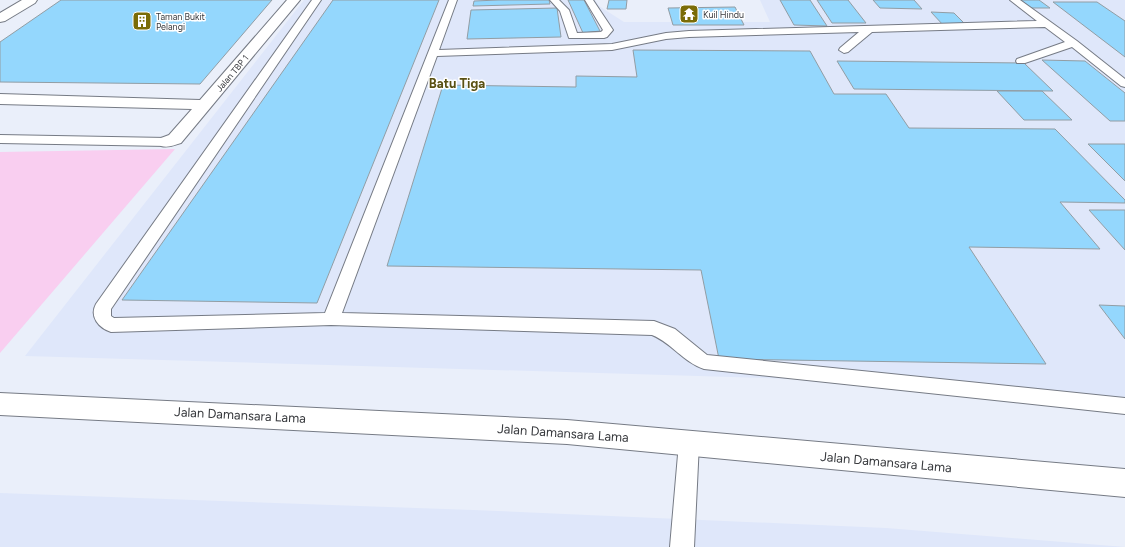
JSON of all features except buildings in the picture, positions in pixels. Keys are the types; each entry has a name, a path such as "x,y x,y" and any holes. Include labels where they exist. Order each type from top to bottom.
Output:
{"street":[{"path":"0,18 31,0"},
{"name":"Jalan TBP 1","path":"167,142 175,139 294,0"},
{"path":"0,99 205,105"},
{"name":"Jalan Damansara Lama","path":"0,404 567,432 1125,483"}],"lane":[{"path":"317,0 102,308 103,320 111,325 331,318 654,328 669,334 694,356 704,362 1125,406"},
{"path":"331,318 453,0"},
{"path":"554,0 564,10 572,36 604,35 608,30 589,0"},
{"path":"1014,0 1073,43 1125,84"},
{"path":"433,53 612,47 666,36 689,34 1047,24"},
{"path":"844,50 868,30"},
{"path":"1021,61 1073,43"},
{"path":"0,139 167,142"},
{"path":"682,547 689,443"}],"shaded area":[{"path":"304,0 595,0 599,6 624,22 770,22 760,0 1125,0 1125,399 968,384 25,356"},
{"path":"175,149 0,353 0,152"},
{"path":"0,493 473,510 886,528 1125,547 0,547"}],"place":[{"name":"Kuil Hindu","path":"689,14"},
{"name":"Taman Bukit Pelangi","path":"142,21"}],"district":[{"name":"Batu Tiga","path":"457,83"}]}
